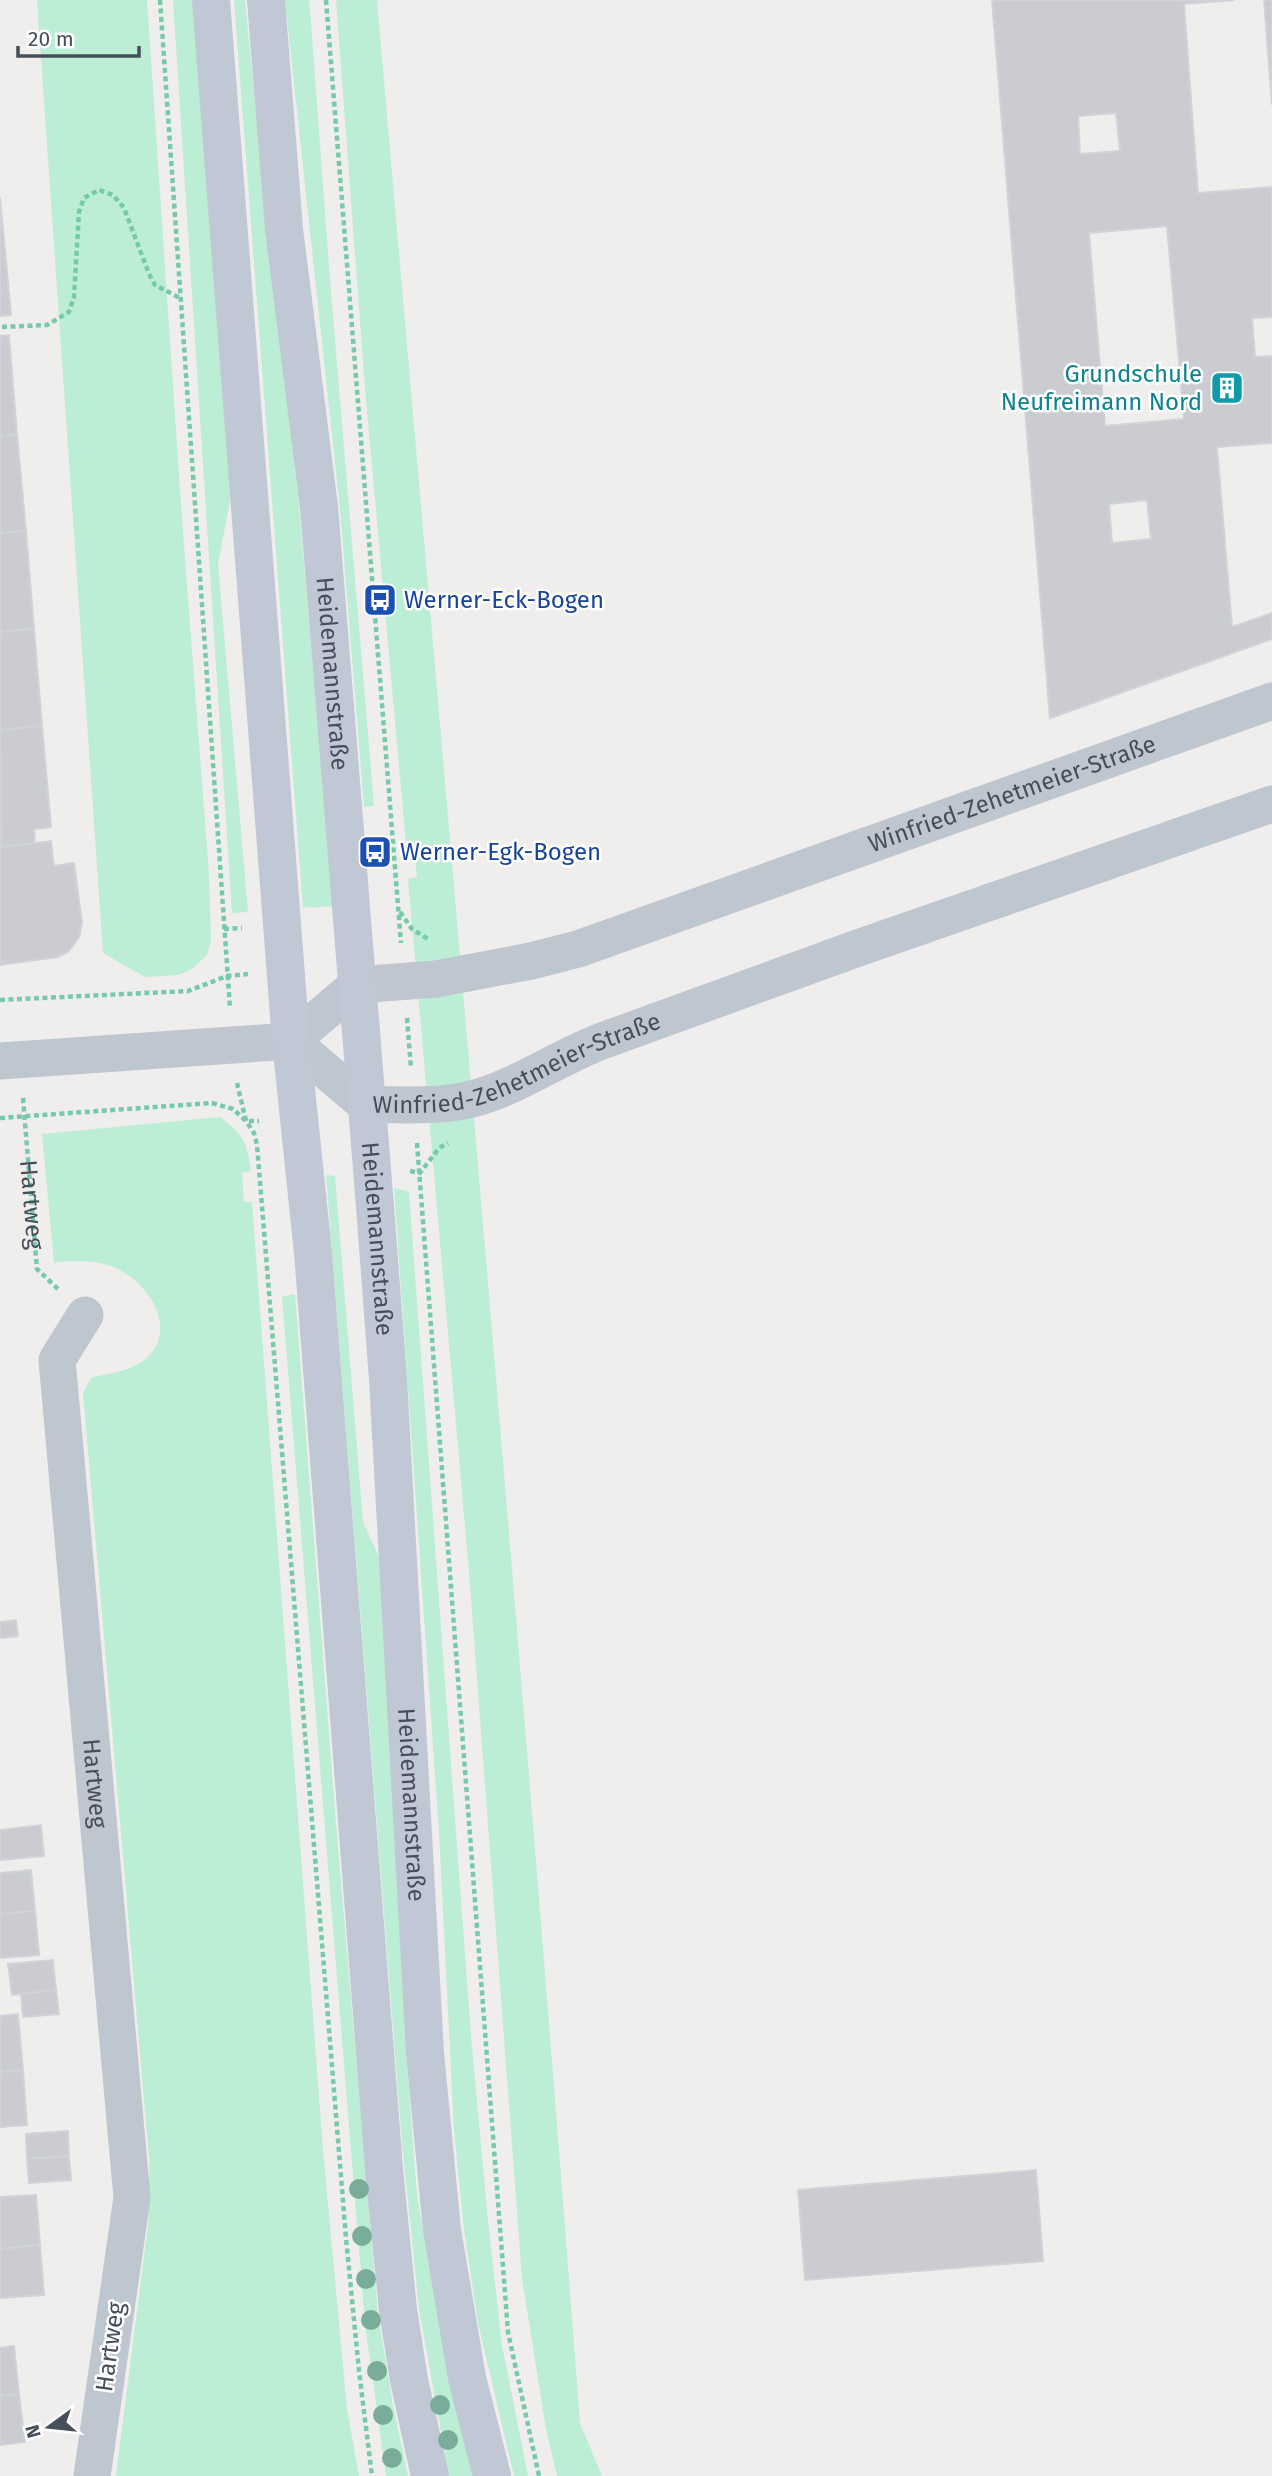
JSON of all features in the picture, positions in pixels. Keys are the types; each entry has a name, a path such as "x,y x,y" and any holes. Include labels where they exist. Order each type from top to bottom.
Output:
{"main road":[{"path":"211,0 291,1041 313,1253 388,2207 398,2310 409,2380 430,2476"},
{"name":"Heidemannstraße","path":"266,0 284,229 319,507 388,1379 425,2053 442,2230 467,2378 492,2476"}],"street":[{"name":"Winfried-Zehetmeier-Straße","path":"357,985 436,979 578,949 1272,701"},
{"name":"Winfried-Zehetmeier-Straße","path":"291,1041 366,1104 462,1101 480,1097 573,1052 602,1041 858,948 1272,804"},
{"path":"0,1061 291,1041 357,985"},
{"name":"Hartweg","path":"85,1315 57,1360 132,2197 92,2476"}],"path":[{"path":"160,0 227,976 237,1083 246,1121"},
{"name":"Heidemannstraße","path":"326,0 508,2332 539,2476"},
{"path":"2,327 47,325 69,312 74,297 79,212 84,198 99,190 113,195 124,208 149,274 156,285 181,298"},
{"path":"0,1000 188,991 227,976"},
{"path":"0,1118 212,1103 233,1109 254,1133 345,2224 372,2476"},
{"name":"Hartweg","path":"24,1116 37,1269 85,1315"}],"green space":[{"path":"37,0 147,0 209,874 211,940 207,955 192,969 178,975 145,977 103,953"},
{"path":"173,0 197,0 232,490 218,564 248,912 232,913"},
{"path":"234,0 245,0 271,264 298,493 333,906 303,908"},
{"path":"285,0 309,0 374,806 364,807 340,509"},
{"path":"336,0 377,0 507,1514 580,2423 602,2476 557,2476 546,2429 522,2278 469,1572 408,879 417,877 414,844 406,844 365,388"},
{"path":"220,1117 243,1140 251,1171 242,1173 244,1202 252,1202 323,2150 347,2409 359,2476 116,2476 149,2217 149,2158 83,1393 91,1378 133,1367 151,1353 159,1340 160,1325 150,1297 127,1274 99,1263 54,1263 42,1134"},
{"path":"326,1175 335,1176 363,1522 383,1566 407,2064 417,2195 446,2366 473,2476 449,2476 419,2309 402,2142"},
{"path":"394,1188 409,1192 471,2036 488,2221 502,2345 528,2476 514,2476 478,2323 463,2222 454,2130 439,1832"},
{"path":"295,1294 378,2315 408,2476 386,2476 365,2324 282,1297"}],"building":[{"name":"Grundschule Neufreimann Nord","path":"992,0 1235,0 1184,4 1198,193 1272,187 1272,317 1252,318 1255,357 1272,356 1272,443 1217,447 1232,627 1272,613 1272,639 1050,718","holes":["1116,113 1120,151 1080,154 1078,116","1167,226 1184,419 1105,426 1089,233","1147,500 1151,539 1112,543 1109,504"]},
{"path":"1264,0 1272,0 1272,105"},
{"path":"0,197 11,315 0,316"},
{"path":"9,335 17,435 0,436 0,336"},
{"path":"17,435 26,531 0,533 0,436"},
{"path":"26,531 34,629 0,632 0,533"},
{"path":"34,629 42,726 0,730 0,632"},
{"path":"42,726 51,827 34,829 35,843 1,847 0,730"},
{"path":"51,841 54,866 74,863 82,923 79,937 69,951 58,957 0,965 0,847"},
{"path":"16,1620 18,1636 0,1638 0,1622"},
{"path":"41,1825 44,1856 0,1860 0,1830"},
{"path":"31,1870 35,1911 0,1914 0,1873"},
{"path":"35,1911 39,1955 0,1958 0,1914"},
{"path":"53,1960 56,1990 12,1995 8,1964"},
{"path":"56,1990 59,2014 23,2017 21,1994"},
{"path":"18,2014 23,2070 0,2072 0,2016"},
{"path":"23,2070 27,2125 0,2127 0,2072"},
{"path":"68,2131 69,2156 27,2159 26,2134"},
{"path":"69,2156 71,2180 29,2183 27,2159"},
{"path":"1036,2170 1043,2261 805,2280 798,2190"},
{"path":"36,2195 40,2245 0,2249 0,2197"},
{"path":"40,2245 44,2295 0,2298 0,2249"},
{"path":"14,2346 19,2394 0,2396 0,2348"},
{"path":"19,2394 25,2442 0,2445 0,2396"}],"place":[{"name":"Grundschule Neufreimann Nord","path":"1227,388"},
{"name":"Werner-Eck-Bogen","path":"380,600"},
{"name":"Werner-Egk-Bogen","path":"375,852"}]}
